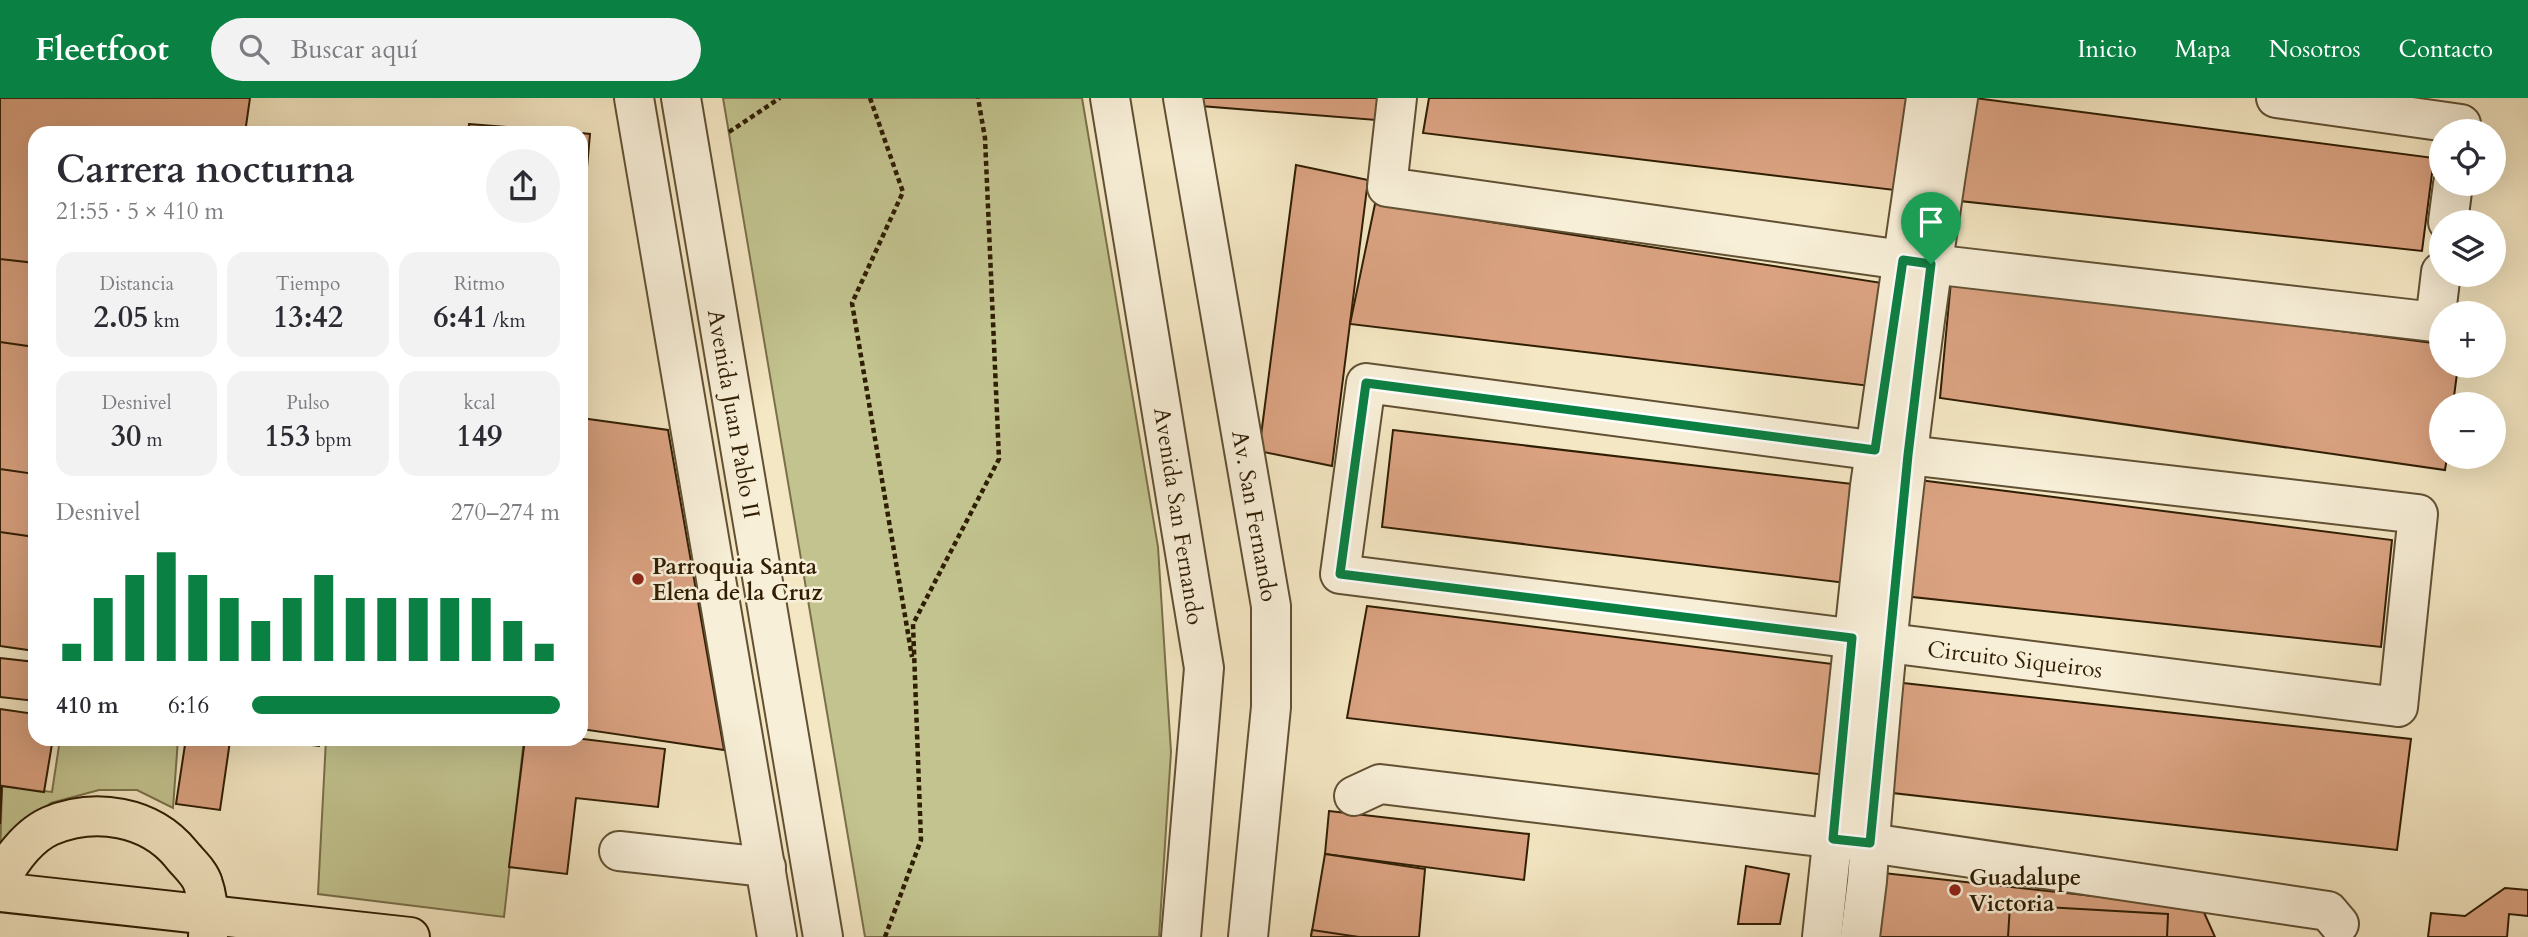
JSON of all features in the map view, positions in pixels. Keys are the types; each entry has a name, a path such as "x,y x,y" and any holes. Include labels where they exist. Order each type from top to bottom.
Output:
{"main road":[{"path":"0,880 15,854 48,827 90,815 132,820 170,841 203,882 209,926"},
{"path":"0,892 209,926 410,937"}],"street":[{"path":"634,98 777,937"},
{"name":"Avenida Juan Pablo II","path":"681,98 823,937"},
{"name":"Avenida San Fernando","path":"1110,98 1204,668 1181,937"},
{"name":"Av. San Fernando","path":"1183,98 1272,606 1271,707 1248,937"},
{"path":"1397,98 1387,187 1917,262 2435,322 2439,287"},
{"path":"1822,937 1852,638 1891,453 1917,262 1926,98"},
{"path":"1917,262 1958,98"},
{"path":"2276,98 2429,120"},
{"name":"Circuito Siqueiros","path":"1366,383 1891,453 2418,514 2398,707 1340,574 1366,383"},
{"path":"1860,937 1889,643 1891,453"},
{"path":"1354,796 1380,784 1870,843 2328,911 2339,924"},
{"path":"619,851 766,867"}],"path":[{"path":"729,132 780,98"},
{"path":"870,98 903,192 852,303 915,677"},
{"path":"885,937 921,840 913,624 999,459 985,138 978,98"}],"green space":[{"path":"723,98 1082,98 1158,547 1171,752 1159,937 865,937"},
{"path":"59,746 177,746 173,808 137,790 99,790 51,803 24,823 0,861 2,786 52,792"},
{"path":"326,746 523,746 504,917 318,894"}],"building":[{"path":"0,98 250,98 246,126 28,126 28,650 0,646"},
{"path":"1202,98 1378,98 1376,120 1201,106"},
{"path":"1429,98 1907,98 1894,190 1423,133"},
{"path":"1975,98 2429,157 2429,196 2422,251 1960,201"},
{"path":"1296,165 1368,180 1332,466 1259,451"},
{"path":"1375,204 1882,283 1870,386 1350,324"},
{"path":"0,259 28,262 28,346 0,342"},
{"path":"1951,281 2429,342 2429,378 2456,378 2455,392 2429,392 2429,468 1940,398"},
{"name":"Parroquia Santa Elena de la Cruz","path":"588,419 668,430 724,750 588,730"},
{"path":"1393,430 1870,486 1846,583 1382,527"},
{"path":"0,469 28,473 28,536 0,532"},
{"path":"1919,480 2392,540 2381,647 1894,595"},
{"path":"1367,606 1849,666 1826,775 1347,718"},
{"path":"0,658 28,661 28,700 0,697"},
{"path":"1885,681 2411,739 2397,850 1875,791"},
{"path":"0,709 28,713 28,746 52,746 44,792 2,786 0,824"},
{"path":"588,740 665,749 658,807 576,798 567,874 509,867 524,746 588,746"},
{"path":"185,746 229,746 220,810 176,804"},
{"path":"1329,811 1529,834 1524,880 1325,854"},
{"path":"1325,854 1425,869 1419,937 1311,937"},
{"path":"1746,866 1789,874 1780,924 1738,924"},
{"name":"Guadalupe Victoria","path":"1874,872 2202,908 2215,937 1867,937"},
{"path":"2505,888 2528,890 2528,916 2509,914 2507,937 2428,937 2431,913 2465,916"},
{"path":"2010,905 2168,914 2167,937 2008,937"},
{"path":"1312,930 1359,937 1311,937"}],"place":[{"name":"Parroquia Santa Elena de la Cruz","path":"638,579"},
{"name":"Guadalupe Victoria","path":"1955,890"}],"route":[{"path":"1903,260 1931,264 1908,455 1870,843 1833,839 1852,638 1340,574 1366,383 1875,450 1903,260"}]}
